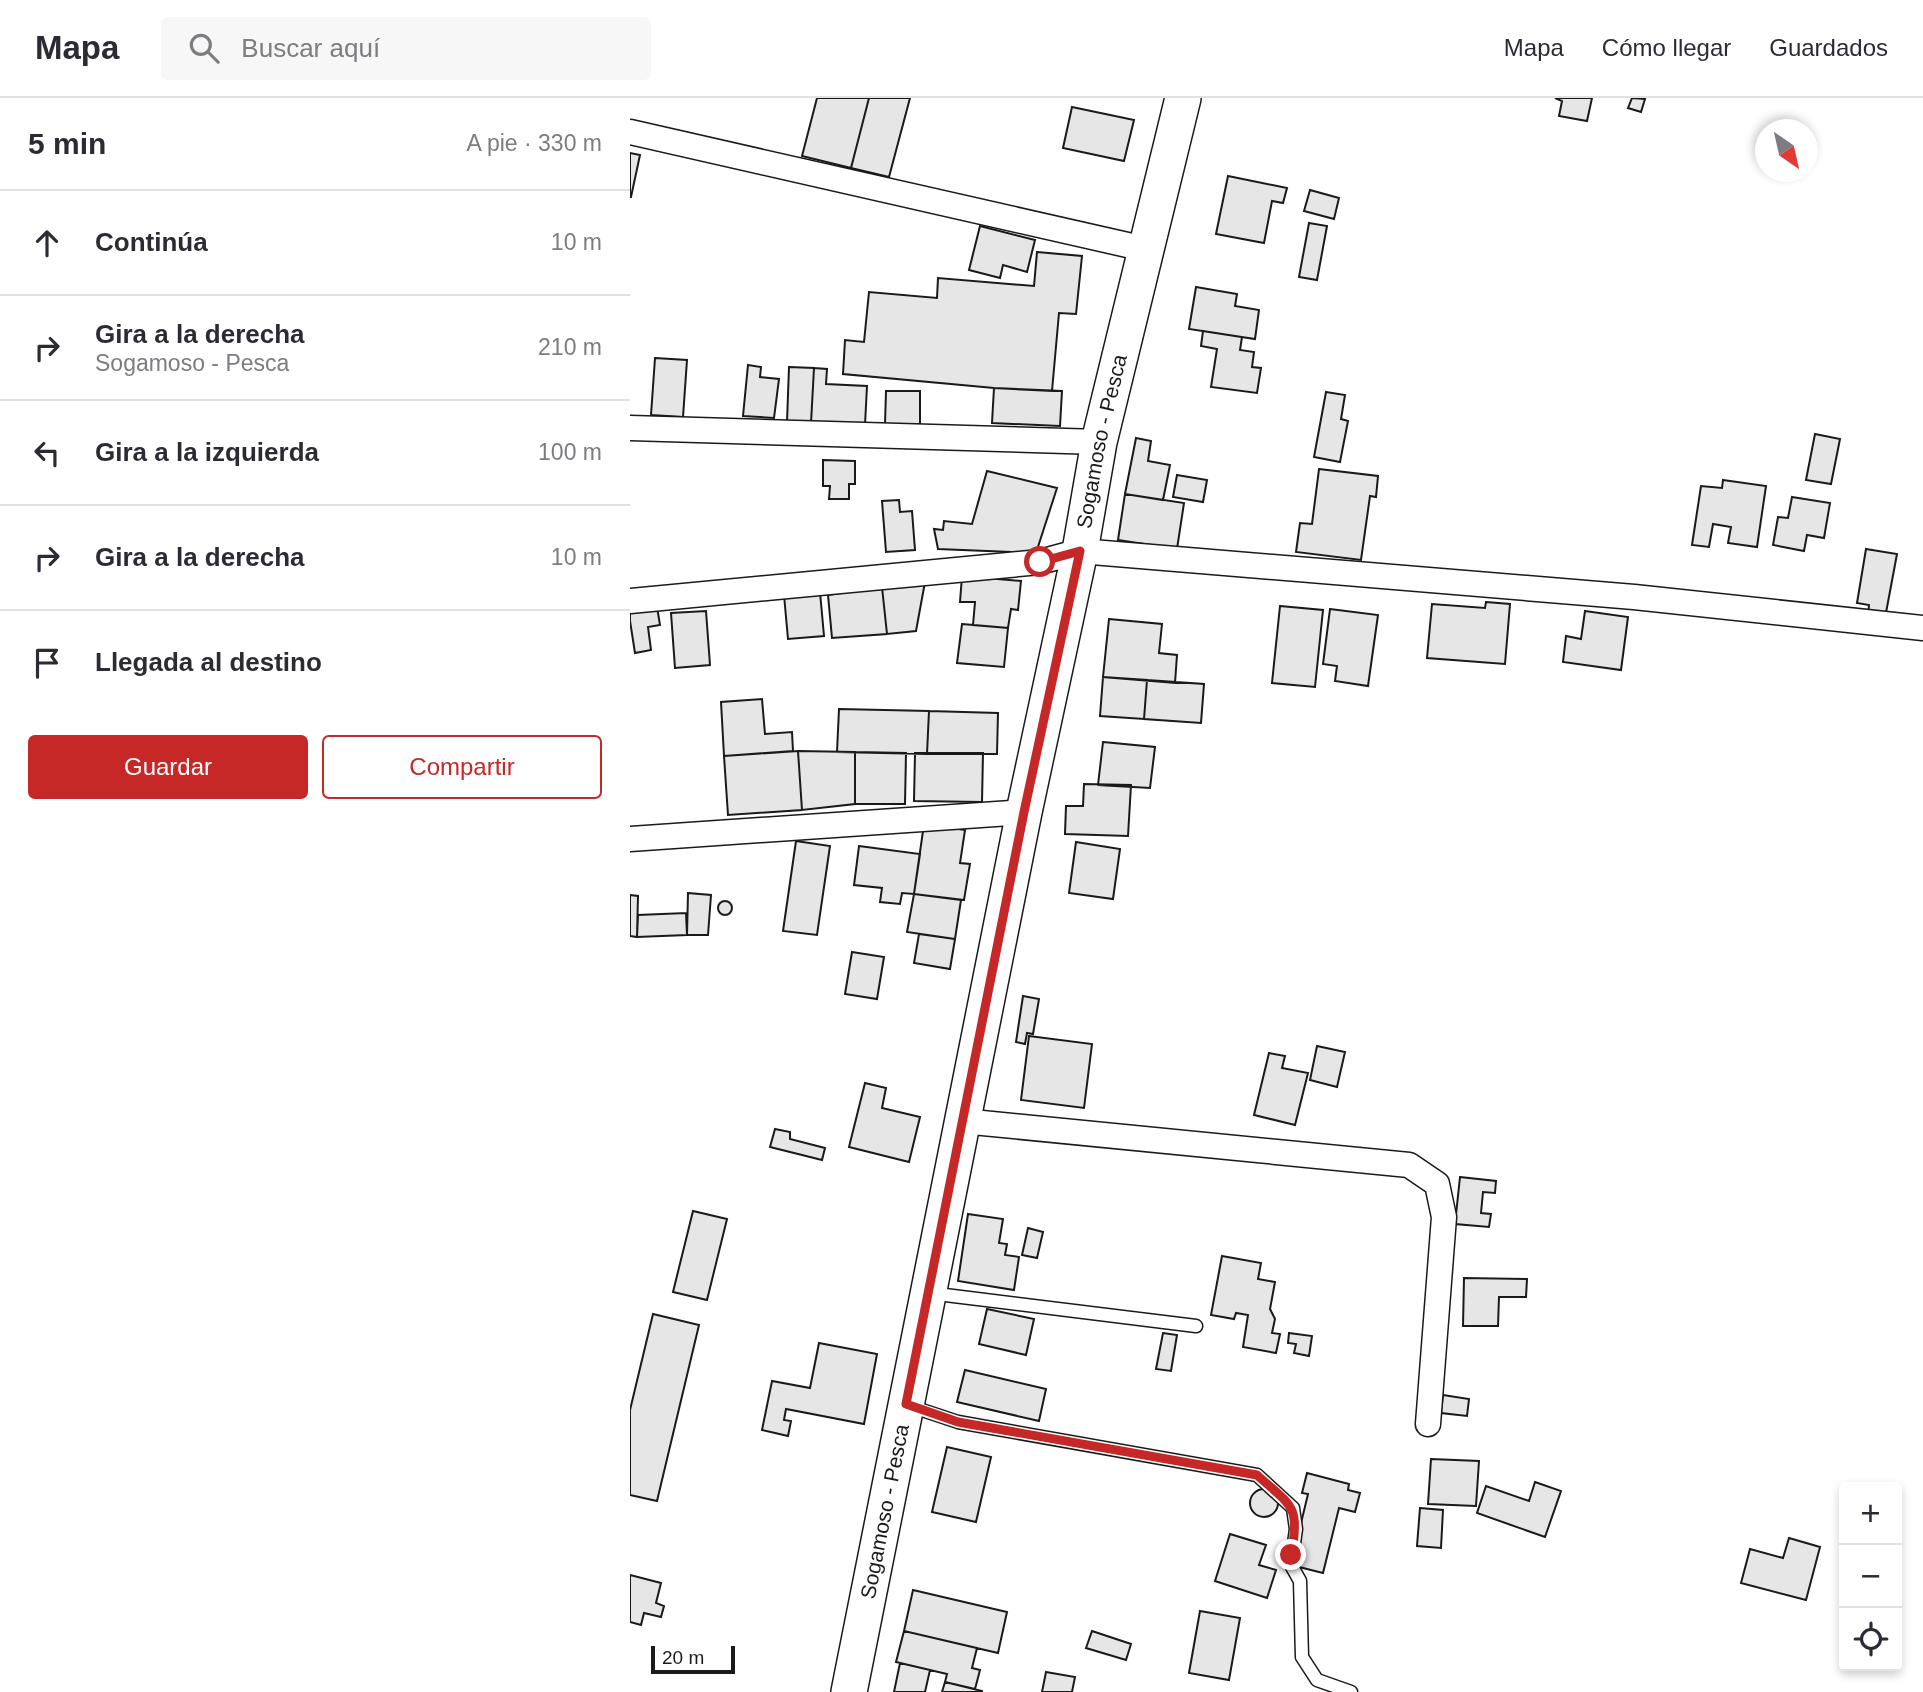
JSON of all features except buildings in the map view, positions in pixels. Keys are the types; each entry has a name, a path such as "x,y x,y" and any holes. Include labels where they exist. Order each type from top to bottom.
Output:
{"main road":[{"name":"Sogamoso - Pesca","path":"849,1692 1024,812 1080,551 1099,442 1183,98"}],"street":[{"path":"630,132 1145,249"},
{"path":"630,428 1099,442"},
{"path":"630,601 1040,562 1080,551 1634,597 1923,628"},
{"path":"630,839 1024,812"},
{"path":"962,1121 1409,1165 1437,1184 1444,1217 1429,1424"}],"lane":[{"path":"928,1293 1196,1326"},
{"path":"906,1404 958,1422 1257,1475 1293,1508 1296,1530 1291,1565 1300,1581 1303,1657 1315,1686 1351,1692"}],"route":[{"path":"1040,562 1080,551 1024,812 906,1404 958,1422 1257,1475 1293,1508 1296,1530 1291,1555"}]}
